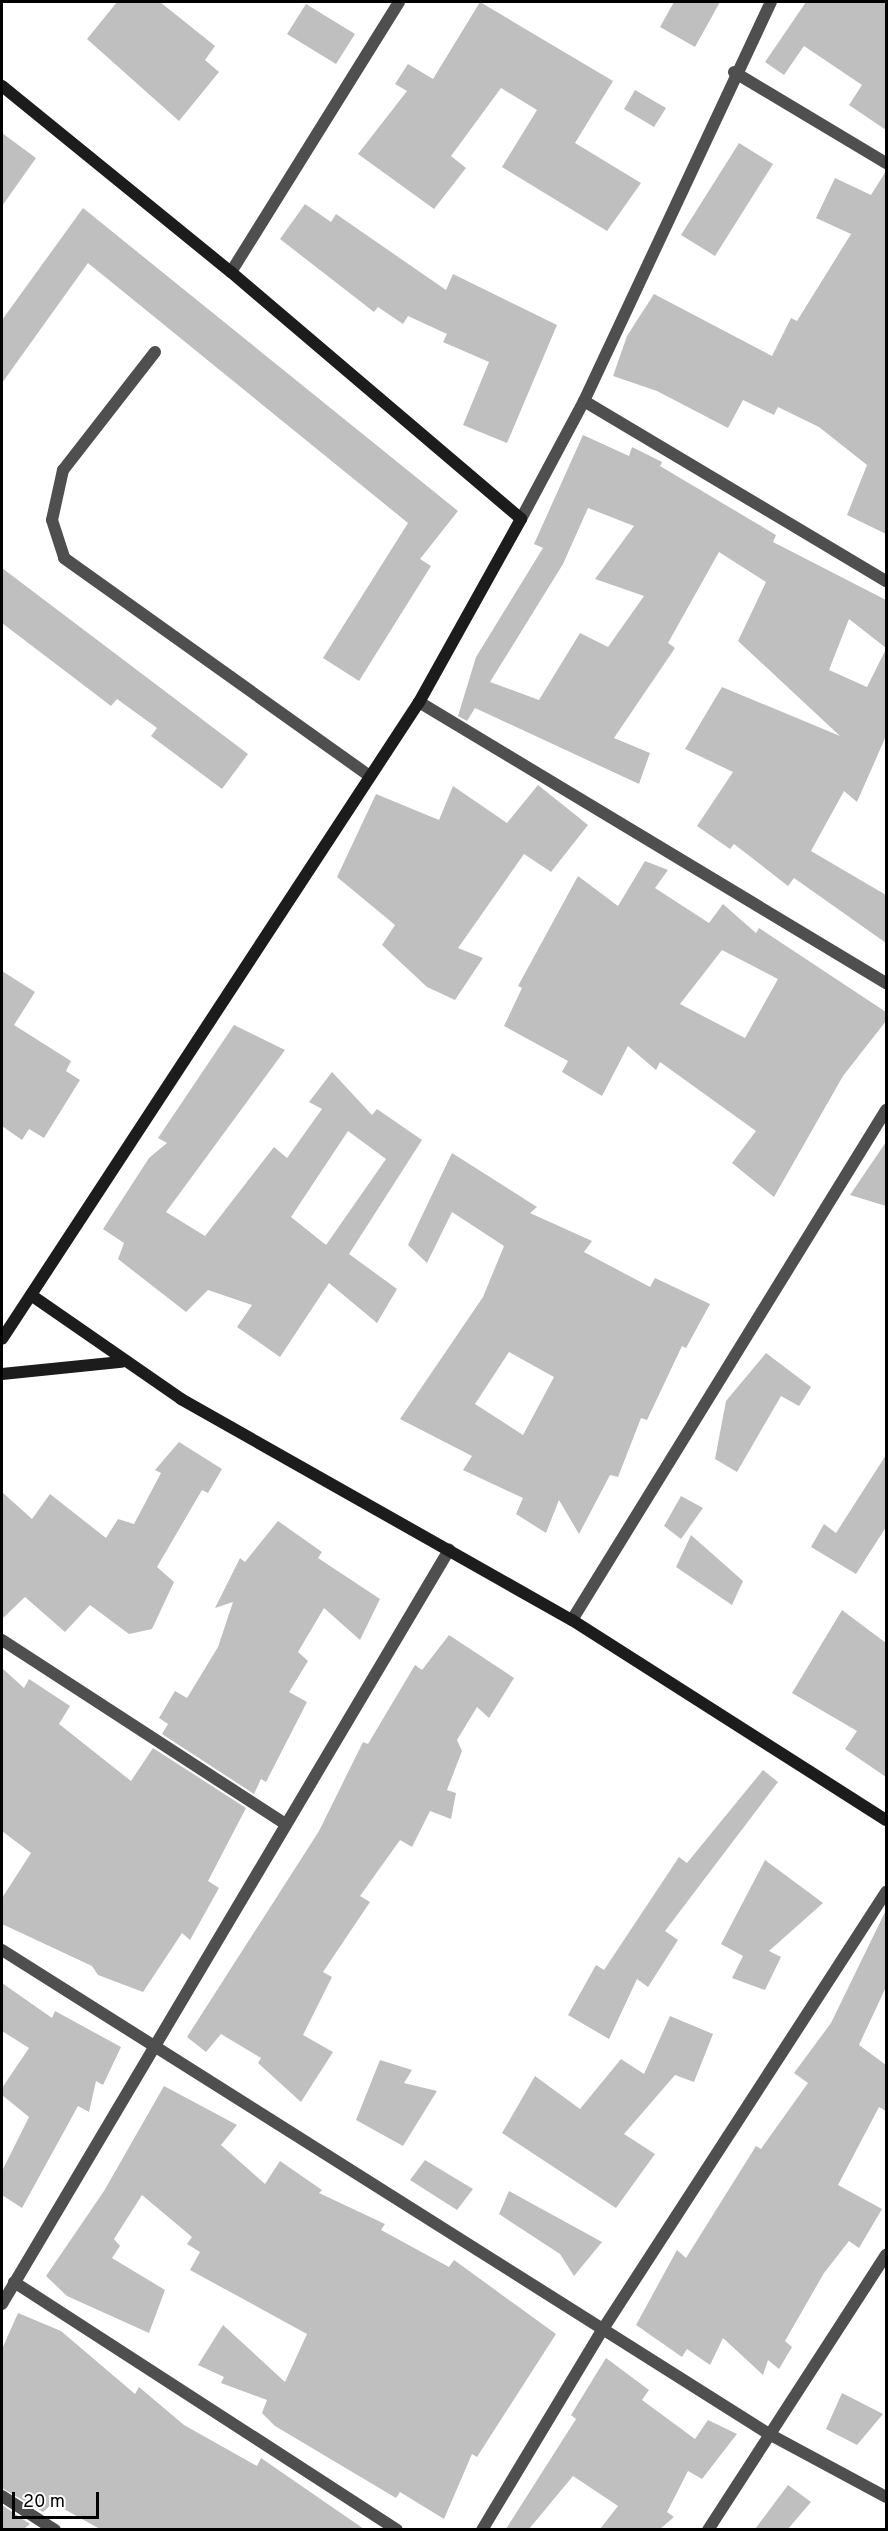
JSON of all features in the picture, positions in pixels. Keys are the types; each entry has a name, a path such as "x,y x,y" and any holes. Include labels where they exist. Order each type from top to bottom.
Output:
{"street":[{"path":"231,272 399,2"},
{"path":"2,1340 419,702 584,402 734,72 771,2"},
{"path":"734,72 886,163"},
{"path":"2,86 231,272 521,519"},
{"path":"155,352 63,470 52,520 64,558 370,777"},
{"path":"584,402 886,581"},
{"path":"419,702 886,983"},
{"path":"572,1620 886,1110"},
{"path":"31,1295 122,1362 572,1620 886,1820"},
{"path":"2,1374 122,1362"},
{"path":"2,2304 449,1550"},
{"path":"2,1640 285,1824"},
{"path":"482,2529 603,2329 886,1892"},
{"path":"2,1950 155,2043 769,2434 886,2497"},
{"path":"708,2529 886,2254"},
{"path":"14,2282 397,2529"},
{"path":"2,2496 55,2529"}],"building":[{"path":"117,2 160,2 215,46 205,60 219,72 179,121 87,39"},
{"path":"480,2 613,81 575,143 641,183 607,231 502,167 537,110 501,88 451,156 466,168 434,209 358,154 407,91 395,84 408,64 433,79"},
{"path":"674,2 720,2 695,47 660,27"},
{"path":"806,2 886,2 886,130 849,105 862,85 804,46 784,75 765,62"},
{"path":"306,4 355,34 336,64 287,34"},
{"path":"635,90 666,108 654,127 624,109"},
{"path":"2,133 36,158 2,206"},
{"path":"739,143 773,164 715,256 681,235"},
{"path":"886,171 886,534 847,515 867,465 819,427 778,407 774,415 743,400 728,428 657,391 613,376 627,336 654,294 772,356 791,318 797,321 851,234 816,218 835,178 871,195"},
{"path":"305,204 331,222 336,214 446,290 453,274 557,325 507,443 463,425 489,362 443,342 447,334 408,316 403,324 378,307 374,312 280,239"},
{"path":"83,208 458,511 420,559 431,566 359,681 323,658 408,523 88,263 2,383 2,320"},
{"path":"583,435 629,456 632,447 662,462 660,466 776,535 773,542 886,600 886,648 849,619 829,670 867,687 886,649 886,736 857,802 844,791 811,851 886,895 886,943 794,878 788,886 734,844 730,849 697,826 733,772 685,749 722,687 840,736 738,641 766,582 719,552 668,643 675,648 614,738 650,753 639,784 475,708 467,721 458,716 476,657 543,548 534,544","holes":["588,508 634,526 595,579 644,596 608,647 580,633 539,700 490,682 563,564"]},
{"path":"2,568 248,754 222,789 151,736 157,728 117,699 111,706 2,623"},
{"path":"538,785 588,825 551,872 524,854 458,948 483,958 455,1000 427,987 382,945 395,925 337,877 376,794 439,820 453,786 507,823"},
{"path":"645,861 668,870 655,888 709,923 723,904 756,933 759,928 886,1012 886,1021 843,1076 774,1197 732,1163 756,1131 660,1062 656,1070 628,1046 602,1096 562,1072 568,1061 504,1026 522,988 518,986 578,876 618,906","holes":["722,950 778,979 745,1038 680,1004"]},
{"path":"2,971 35,992 14,1025 71,1061 66,1071 80,1080 44,1138 29,1129 22,1140 2,1126"},
{"path":"234,1025 285,1050 166,1212 205,1236 274,1147 287,1158 322,1109 309,1102 332,1072 372,1115 377,1109 422,1140 349,1254 397,1289 377,1323 329,1283 280,1357 237,1327 252,1305 208,1290 186,1312 118,1259 124,1243 103,1229 149,1158 167,1143 158,1138","holes":["348,1131 386,1159 326,1245 291,1217"]},
{"path":"886,1142 886,1206 850,1195"},
{"path":"452,1153 537,1207 530,1213 592,1241 584,1252 650,1287 655,1278 710,1304 686,1348 682,1346 647,1420 641,1418 618,1477 610,1475 579,1534 559,1500 546,1533 516,1514 523,1498 463,1470 472,1456 400,1419 483,1297 504,1246 452,1212 427,1263 408,1245","holes":["509,1352 554,1377 523,1435 475,1404"]},
{"path":"766,1353 811,1387 799,1406 781,1396 737,1472 715,1459 726,1401"},
{"path":"179,1442 222,1469 208,1493 202,1490 157,1567 174,1582 152,1629 129,1634 90,1605 65,1632 25,1597 2,1619 2,1492 32,1519 50,1494 106,1538 118,1519 134,1524 161,1473 155,1470"},
{"path":"886,1455 886,1527 856,1574 811,1547 824,1524 836,1533"},
{"path":"681,1496 703,1508 681,1539 664,1526"},
{"path":"278,1521 322,1552 318,1558 380,1599 360,1640 324,1608 298,1652 308,1661 289,1692 307,1702 266,1782 261,1779 254,1794 162,1734 168,1724 159,1718 175,1691 187,1698 218,1647 233,1602 215,1608 240,1558 245,1562"},
{"path":"691,1535 743,1581 732,1605 676,1567"},
{"path":"842,1610 886,1643 886,1777 845,1749 857,1731 792,1693"},
{"path":"449,1635 514,1678 489,1718 477,1707 457,1740 462,1751 447,1790 456,1793 451,1819 430,1811 412,1847 400,1840 360,1896 370,1902 323,1972 332,1977 303,2035 333,2052 301,2102 258,2063 261,2058 221,2034 206,2052 187,2037 319,1831 363,1742 368,1744 415,1665 422,1670"},
{"path":"2,1668 24,1688 29,1679 70,1706 59,1724 131,1781 153,1748 246,1808 208,1881 219,1888 190,1940 182,1933 143,1992 98,1975 92,1966 2,1924 2,1898 31,1853 2,1831"},
{"path":"763,1770 778,1782 665,1931 678,1940 648,1987 637,1979 609,2039 568,2015 596,1965 604,1970 679,1857 687,1863"},
{"path":"765,1860 823,1903 769,1951 781,1957 765,1990 732,1978 743,1956 721,1944"},
{"path":"886,1910 886,1987 859,2045 886,2065 886,2111 879,2107 838,2185 882,2209 859,2248 849,2241 824,2273 785,2341 792,2347 779,2369 768,2360 763,2375 723,2338 710,2365 687,2349 682,2357 636,2325 677,2250 686,2258 756,2146 761,2149 808,2083 794,2073 831,2023"},
{"path":"2,1983 52,2018 55,2011 121,2047 103,2085 96,2081 89,2112 78,2106 22,2208 2,2195 2,2171 29,2117 2,2095 2,2088 29,2048 2,2031"},
{"path":"670,2016 713,2034 694,2082 675,2075 624,2134 655,2154 616,2208 502,2133 535,2076 580,2109 621,2059 644,2074"},
{"path":"380,2060 412,2070 404,2083 437,2091 403,2146 356,2120"},
{"path":"164,2086 237,2125 221,2145 265,2184 280,2161 322,2190 319,2193 385,2224 381,2230 449,2267 454,2260 556,2334 477,2457 472,2454 444,2519 400,2492 396,2498 275,2426 262,2413 267,2400 221,2383 224,2377 198,2365 223,2325 285,2382 307,2334 190,2270 200,2252 187,2244 192,2237 142,2195 114,2239 120,2246 112,2258 165,2290 149,2333 67,2296 46,2276 104,2191"},
{"path":"425,2160 473,2189 457,2210 410,2180"},
{"path":"509,2191 602,2242 574,2276 560,2254 499,2214"},
{"path":"18,2313 61,2331 135,2394 139,2387 184,2425 257,2466 261,2458 364,2529 100,2529 53,2503 43,2512 2,2488 2,2349"},
{"path":"606,2358 649,2390 642,2400 695,2439 708,2420 737,2434 702,2479 688,2471 667,2512 674,2517 660,2529 600,2529 618,2506 573,2476 529,2529 506,2529 576,2419 571,2415"},
{"path":"842,2393 883,2414 857,2445 826,2429"},
{"path":"788,2485 811,2502 788,2529 755,2529"},
{"path":"2,2505 30,2524 24,2529 2,2529"}]}
